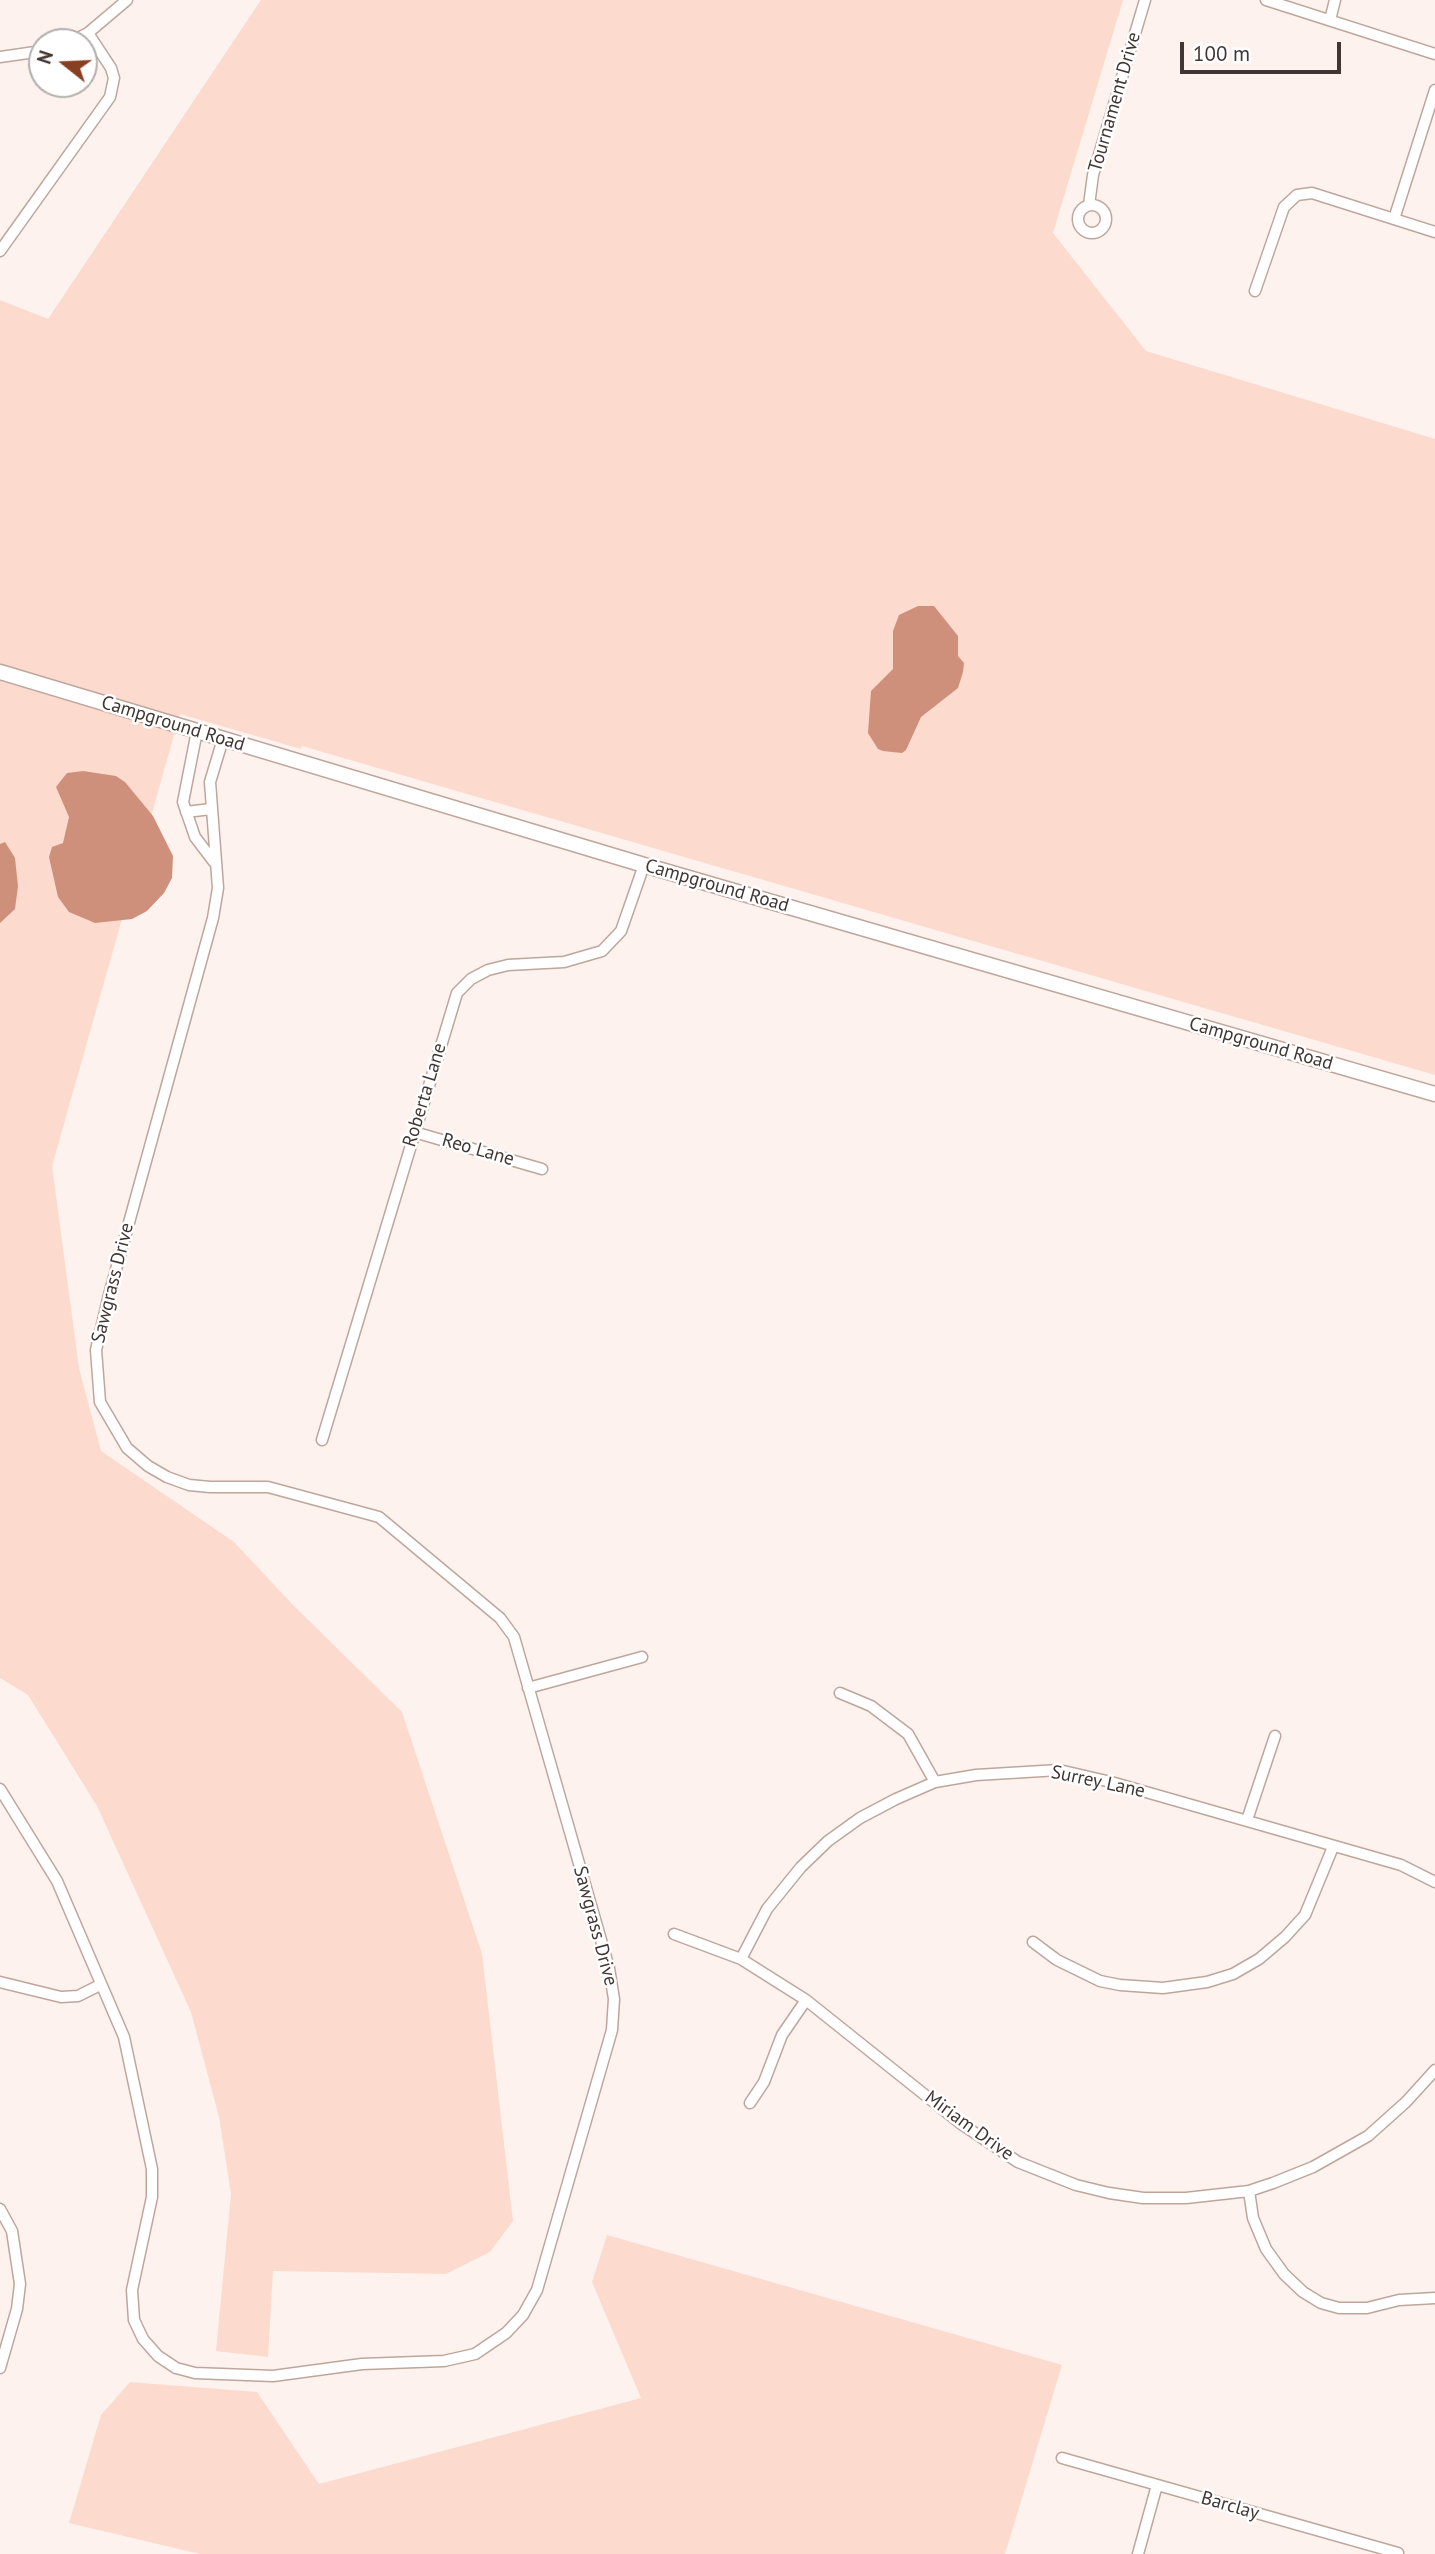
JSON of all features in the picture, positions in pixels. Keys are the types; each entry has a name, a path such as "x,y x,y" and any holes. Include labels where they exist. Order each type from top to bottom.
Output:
{"street":[{"path":"94,28 127,0"},
{"name":"Tournament Drive","path":"1089,205 1093,175 1145,0"},
{"path":"1266,0 1435,54"},
{"path":"1329,20 1335,0"},
{"path":"0,251 110,97 114,78 98,48"},
{"path":"0,57 28,53"},
{"path":"1394,219 1435,90"},
{"path":"1255,292 1289,200 1312,193 1435,232"},
{"name":"Campground Road","path":"0,672 644,865 1435,1094"},
{"path":"197,731 183,802 195,837 214,862"},
{"name":"Sawgrass Drive","path":"0,1789 57,1881 124,2037 152,2169 152,2197 132,2290 134,2320 143,2339 158,2356 176,2368 195,2373 273,2376 362,2364 444,2361 475,2354 506,2333 523,2315 537,2290 612,2030 614,1998 609,1968 514,1637 500,1618 379,1517 268,1487 210,1488 189,1485 167,1477 148,1466 127,1448 100,1402 96,1350 213,918 218,888 210,782 223,739"},
{"path":"186,811 211,809"},
{"name":"Roberta Lane","path":"322,1440 457,993 471,979 488,970 508,965 564,962 602,951 621,931 644,865"},
{"name":"Reo Lane","path":"414,1132 542,1168"},
{"path":"528,1688 642,1657"},
{"path":"840,1693 871,1706 908,1734 935,1782"},
{"path":"1247,1820 1275,1736"},
{"name":"Surrey Lane","path":"741,1959 767,1909 802,1867 828,1841 860,1818 935,1782 1020,1770 1059,1770 1247,1820 1401,1866 1435,1882"},
{"path":"1033,1942 1056,1960 1110,1983 1163,1988 1207,1982 1233,1974 1284,1937 1305,1914 1333,1847"},
{"name":"Miriam Drive","path":"674,1934 741,1959 806,2000 960,2123 1018,2162 1076,2185 1143,2198 1186,2198 1249,2191 1313,2167 1368,2136 1406,2102 1435,2070"},
{"path":"0,1982 61,1997 78,1996 100,1984"},
{"path":"750,2103 764,2082 782,2035 806,2000"},
{"path":"1249,2191 1253,2218 1266,2249 1284,2274 1303,2292 1321,2303 1339,2308 1367,2308 1399,2300 1435,2298"},
{"path":"0,2209 12,2231 20,2284 17,2309 0,2368"},
{"name":"Barclay","path":"1062,2458 1398,2553"},
{"path":"1138,2554 1157,2485"}],"shaded area":[{"path":"261,0 1123,0 1053,233 1146,351 1435,439 1435,1075 302,746 301,749 180,714 52,1166 79,1368 101,1451 234,1542 293,1605 402,1712 482,1954 513,2221 490,2252 446,2274 273,2271 268,2357 216,2351 231,2194 219,2117 191,2012 97,1806 28,1695 0,1678 0,300 48,319"},
{"path":"918,606 934,606 958,636 958,656 964,663 963,672 958,688 921,717 906,750 902,753 883,751 878,749 868,733 871,691 893,669 893,631 899,615"},
{"path":"83,771 116,776 125,782 153,816 173,856 172,878 164,893 147,911 132,919 95,923 69,912 58,897 49,857 52,847 63,843 69,817 56,787 67,773"},
{"path":"5,842 15,858 18,886 15,909 0,923 0,844"},
{"path":"607,2235 1062,2365 1005,2554 200,2554 69,2523 101,2415 130,2382 257,2392 319,2484 641,2398 592,2282"}]}
